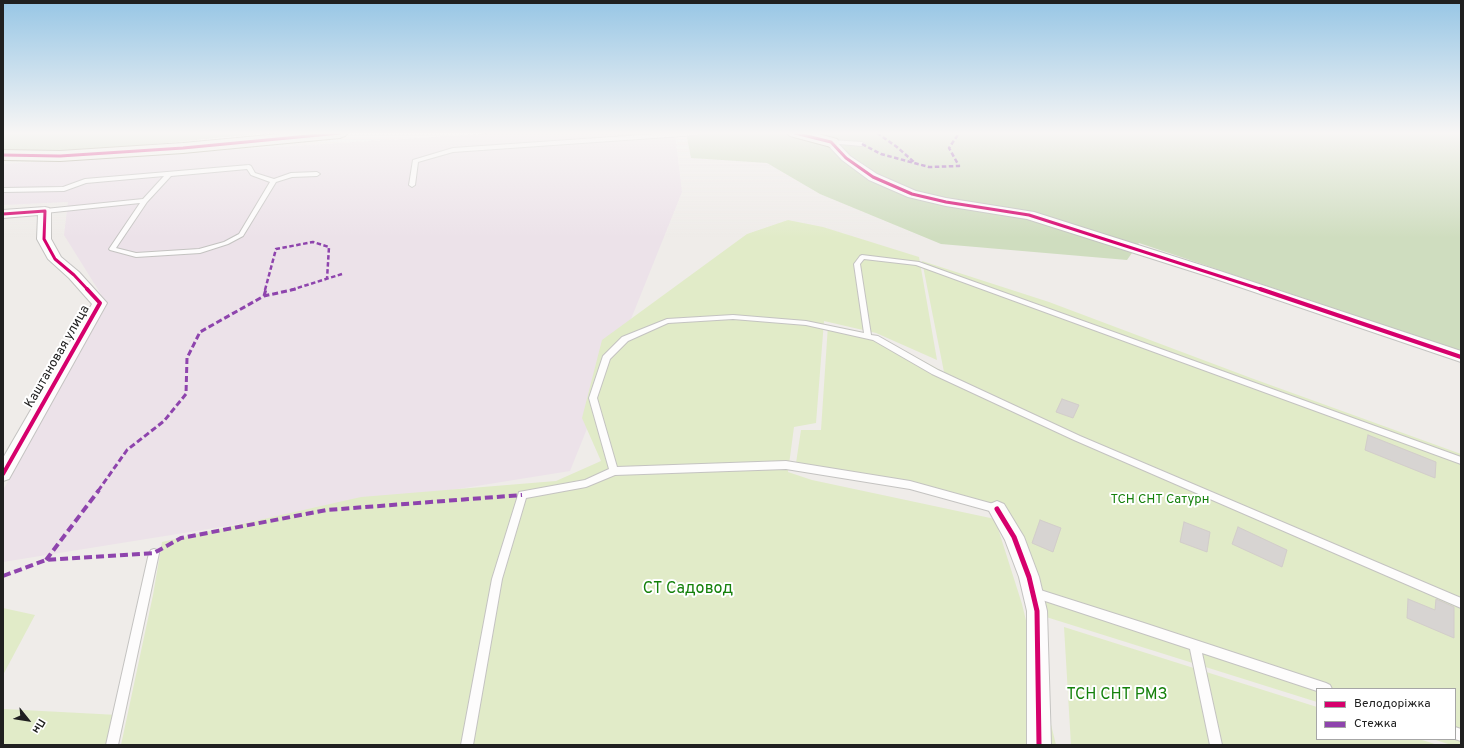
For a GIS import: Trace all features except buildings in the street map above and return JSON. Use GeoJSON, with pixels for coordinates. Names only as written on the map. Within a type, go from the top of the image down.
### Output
{"type":"FeatureCollection","features":[{"type":"Feature","properties":{"kind":"street"},"geometry":{"type":"LineString","coordinates":[[859,168],[873,178],[912,194],[946,202],[1029,215],[1215,274],[1461,357]]}},
{"type":"Feature","properties":{"kind":"street"},"geometry":{"type":"LineString","coordinates":[[3,214],[45,212]]}},
{"type":"Feature","properties":{"kind":"street","name":"Каштановая улица"},"geometry":{"type":"LineString","coordinates":[[3,474],[100,303],[74,275],[55,259],[44,239],[45,212]]}},
{"type":"Feature","properties":{"kind":"street"},"geometry":{"type":"LineString","coordinates":[[997,509],[1014,537],[1029,577],[1037,612],[1040,745]]}},
{"type":"Feature","properties":{"kind":"lane"},"geometry":{"type":"LineString","coordinates":[[3,190],[64,190],[85,182],[239,168]]}},
{"type":"Feature","properties":{"kind":"lane"},"geometry":{"type":"LineString","coordinates":[[250,168],[253,174],[274,181],[291,175],[317,174]]}},
{"type":"Feature","properties":{"kind":"lane"},"geometry":{"type":"LineString","coordinates":[[412,185],[414,168]]}},
{"type":"Feature","properties":{"kind":"lane"},"geometry":{"type":"LineString","coordinates":[[169,174],[145,201],[112,249],[136,255],[200,251],[226,243],[241,235],[274,181]]}},
{"type":"Feature","properties":{"kind":"lane"},"geometry":{"type":"LineString","coordinates":[[45,212],[145,201]]}},
{"type":"Feature","properties":{"kind":"lane"},"geometry":{"type":"LineString","coordinates":[[868,337],[857,264],[862,257],[917,263],[1461,461]]}},
{"type":"Feature","properties":{"kind":"lane"},"geometry":{"type":"LineString","coordinates":[[614,471],[593,398],[606,358],[625,339],[667,321],[733,318],[806,323],[875,338],[935,372],[1077,438],[1461,603]]}},
{"type":"Feature","properties":{"kind":"lane"},"geometry":{"type":"LineString","coordinates":[[468,745],[497,579],[522,495],[586,483],[614,471],[786,465],[910,485],[997,509]]}},
{"type":"Feature","properties":{"kind":"lane"},"geometry":{"type":"LineString","coordinates":[[112,745],[154,553]]}},
{"type":"Feature","properties":{"kind":"lane"},"geometry":{"type":"LineString","coordinates":[[1033,593],[1195,644],[1323,688]]}},
{"type":"Feature","properties":{"kind":"lane"},"geometry":{"type":"LineString","coordinates":[[1195,644],[1216,745]]}},
{"type":"Feature","properties":{"kind":"shaded area"},"geometry":{"type":"Polygon","coordinates":[[[3,168],[679,168],[682,192],[570,471],[3,562],[3,490],[107,304],[64,235],[68,202],[3,205],[3,168]]]}},
{"type":"Feature","properties":{"kind":"green space"},"geometry":{"type":"Polygon","coordinates":[[[775,168],[1461,168],[1461,351],[1139,243],[1127,260],[941,244],[820,194],[775,168]]]}},
{"type":"Feature","properties":{"kind":"green space","name":"СТ Садовод"},"geometry":{"type":"Polygon","coordinates":[[[788,220],[823,227],[919,257],[937,360],[876,333],[824,321],[816,423],[794,427],[788,472],[812,480],[995,519],[1022,604],[1056,745],[121,745],[153,595],[162,542],[361,497],[556,481],[601,461],[582,418],[602,340],[747,234],[788,220]]]}},
{"type":"Feature","properties":{"kind":"green space","name":"ТСН СНТ Сатурн"},"geometry":{"type":"Polygon","coordinates":[[[922,261],[1049,302],[1251,378],[1461,454],[1461,745],[1451,745],[1436,740],[1456,740],[1456,688],[1316,688],[1316,702],[1043,616],[999,508],[796,463],[801,430],[821,430],[828,325],[881,338],[944,372],[922,261]]]}},
{"type":"Feature","properties":{"kind":"green space"},"geometry":{"type":"Polygon","coordinates":[[[3,608],[35,615],[3,675],[3,608]]]}},
{"type":"Feature","properties":{"kind":"green space","name":"ТСН СНТ РМЗ"},"geometry":{"type":"Polygon","coordinates":[[[1064,627],[1316,707],[1316,740],[1422,740],[1438,745],[1071,745],[1064,627]]]}},
{"type":"Feature","properties":{"kind":"green space"},"geometry":{"type":"Polygon","coordinates":[[[4,709],[118,715],[112,745],[3,745],[4,709]]]}},
{"type":"Feature","properties":{"kind":"marked path"},"geometry":{"type":"LineString","coordinates":[[264,296],[276,249],[313,242],[329,247],[327,279]]}},
{"type":"Feature","properties":{"kind":"marked path"},"geometry":{"type":"LineString","coordinates":[[46,560],[83,512],[127,450],[164,421],[186,394],[187,358],[200,332],[264,296],[297,289],[342,274]]}},
{"type":"Feature","properties":{"kind":"marked path"},"geometry":{"type":"LineString","coordinates":[[3,576],[46,560],[154,553],[181,538],[327,510],[522,495]]}},
{"type":"Feature","properties":{"kind":"cycle path"},"geometry":{"type":"LineString","coordinates":[[860,168],[873,177],[912,194],[946,202],[1029,215],[1215,274],[1461,357]]}},
{"type":"Feature","properties":{"kind":"cycle path"},"geometry":{"type":"LineString","coordinates":[[3,214],[45,211],[44,239],[55,259],[74,275],[100,303],[3,474]]}},
{"type":"Feature","properties":{"kind":"cycle path"},"geometry":{"type":"LineString","coordinates":[[997,509],[1014,537],[1029,577],[1037,611],[1039,745]]}}]}
